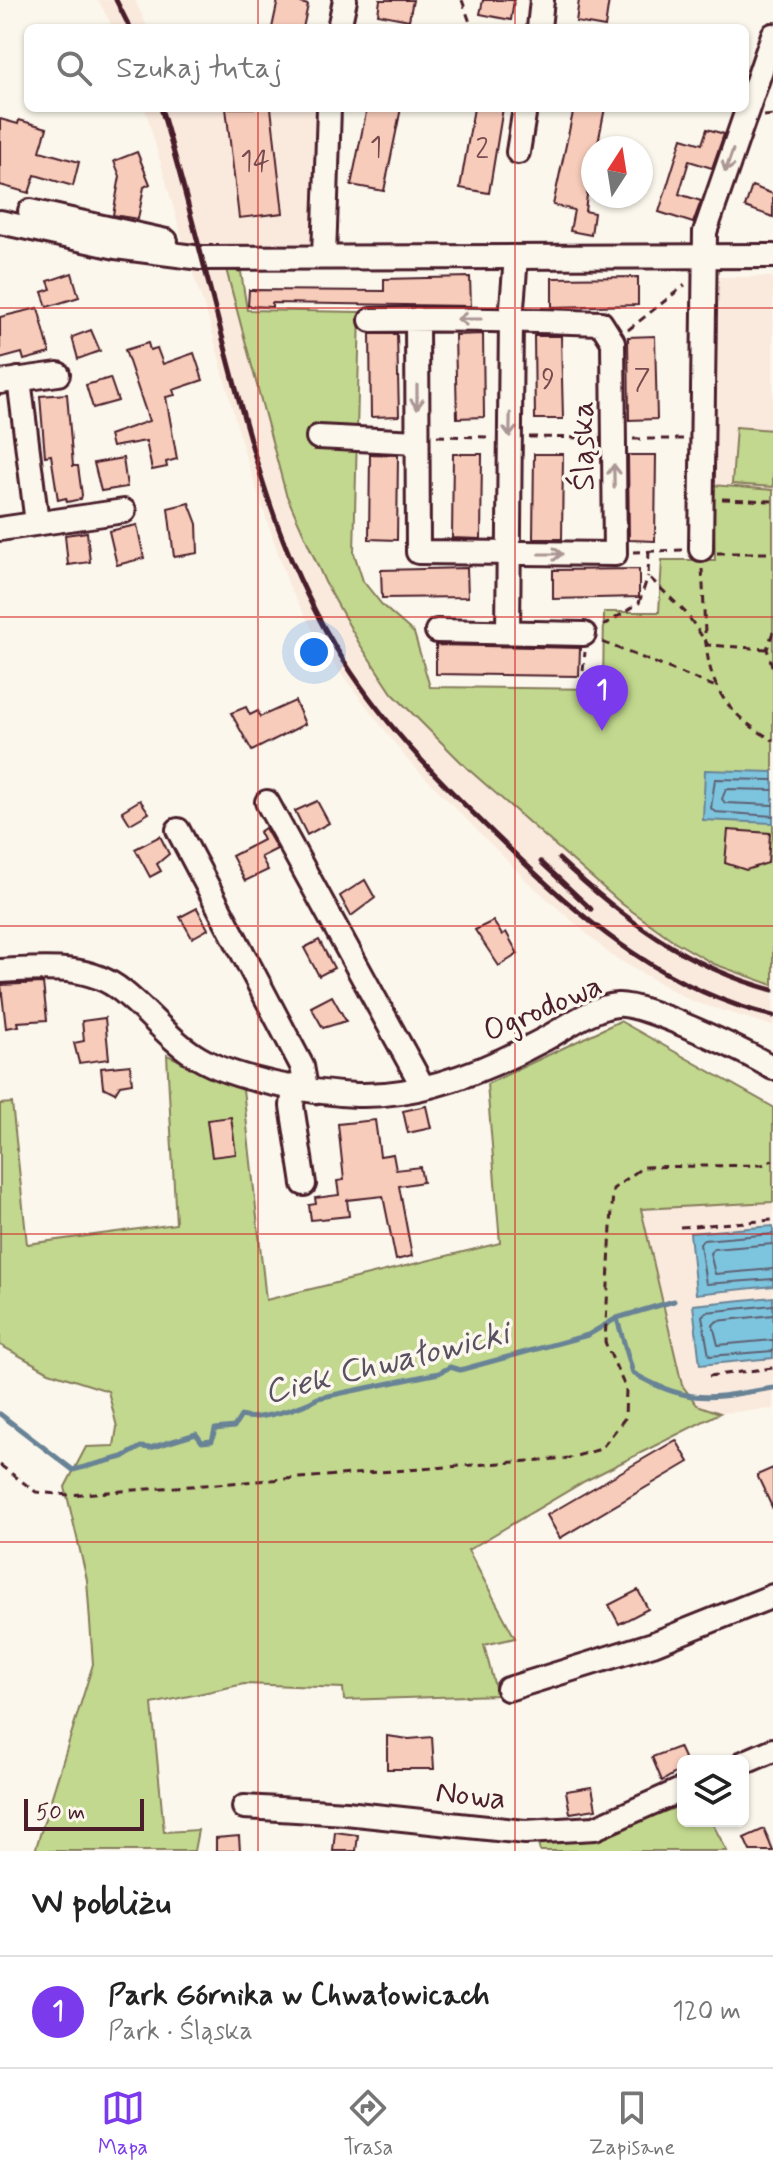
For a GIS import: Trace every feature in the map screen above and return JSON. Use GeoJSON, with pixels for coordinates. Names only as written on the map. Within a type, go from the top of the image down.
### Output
{"type":"FeatureCollection","features":[{"type":"Feature","properties":{"kind":"street"},"geometry":{"type":"LineString","coordinates":[[340,24],[345,0]]}},
{"type":"Feature","properties":{"kind":"street"},"geometry":{"type":"LineString","coordinates":[[539,24],[542,0]]}},
{"type":"Feature","properties":{"kind":"street"},"geometry":{"type":"LineString","coordinates":[[749,105],[773,35]]}},
{"type":"Feature","properties":{"kind":"street"},"geometry":{"type":"LineString","coordinates":[[324,257],[329,112]]}},
{"type":"Feature","properties":{"kind":"street"},"geometry":{"type":"LineString","coordinates":[[518,152],[524,112]]}},
{"type":"Feature","properties":{"kind":"street"},"geometry":{"type":"LineString","coordinates":[[701,549],[705,232],[746,112]]}},
{"type":"Feature","properties":{"kind":"street"},"geometry":{"type":"LineString","coordinates":[[30,211],[174,243],[172,256]]}},
{"type":"Feature","properties":{"kind":"street"},"geometry":{"type":"LineString","coordinates":[[0,222],[172,256],[773,256]]}},
{"type":"Feature","properties":{"kind":"street"},"geometry":{"type":"LineString","coordinates":[[508,632],[511,319],[516,257]]}},
{"type":"Feature","properties":{"kind":"street"},"geometry":{"type":"LineString","coordinates":[[417,319],[418,552],[615,554]]}},
{"type":"Feature","properties":{"kind":"street"},"geometry":{"type":"LineString","coordinates":[[371,320],[511,319],[601,323],[613,342]]}},
{"type":"Feature","properties":{"kind":"street","name":"Śląska"},"geometry":{"type":"LineString","coordinates":[[613,342],[615,554]]}},
{"type":"Feature","properties":{"kind":"street"},"geometry":{"type":"LineString","coordinates":[[37,523],[9,380],[58,374]]}},
{"type":"Feature","properties":{"kind":"street"},"geometry":{"type":"LineString","coordinates":[[318,437],[417,439]]}},
{"type":"Feature","properties":{"kind":"street"},"geometry":{"type":"LineString","coordinates":[[0,529],[124,511]]}},
{"type":"Feature","properties":{"kind":"street"},"geometry":{"type":"LineString","coordinates":[[437,631],[593,636]]}},
{"type":"Feature","properties":{"kind":"street"},"geometry":{"type":"LineString","coordinates":[[267,802],[423,1087]]}},
{"type":"Feature","properties":{"kind":"street"},"geometry":{"type":"LineString","coordinates":[[178,830],[302,1066],[300,1087],[292,1106],[304,1184]]}},
{"type":"Feature","properties":{"kind":"street","name":"Ogrodowa"},"geometry":{"type":"LineString","coordinates":[[0,971],[66,970],[102,979],[121,990],[182,1047],[201,1059],[231,1072],[300,1087],[373,1095],[423,1087],[512,1056],[616,1005],[648,1012],[773,1068]]}},
{"type":"Feature","properties":{"kind":"street"},"geometry":{"type":"LineString","coordinates":[[508,1689],[653,1644],[773,1596]]}},
{"type":"Feature","properties":{"kind":"street"},"geometry":{"type":"LineString","coordinates":[[749,1760],[773,1750]]}},
{"type":"Feature","properties":{"kind":"street","name":"Nowa"},"geometry":{"type":"LineString","coordinates":[[244,1807],[346,1813],[525,1832],[595,1828],[677,1792]]}},
{"type":"Feature","properties":{"kind":"path"},"geometry":{"type":"LineString","coordinates":[[462,0],[471,24]]}},
{"type":"Feature","properties":{"kind":"path"},"geometry":{"type":"LineString","coordinates":[[613,342],[690,281],[702,280]]}},
{"type":"Feature","properties":{"kind":"path"},"geometry":{"type":"LineString","coordinates":[[417,439],[701,439]]}},
{"type":"Feature","properties":{"kind":"path"},"geometry":{"type":"LineString","coordinates":[[702,499],[773,501]]}},
{"type":"Feature","properties":{"kind":"path"},"geometry":{"type":"LineString","coordinates":[[615,554],[701,549],[714,553],[773,553]]}},
{"type":"Feature","properties":{"kind":"path"},"geometry":{"type":"LineString","coordinates":[[701,549],[708,645],[716,687],[736,718],[773,740]]}},
{"type":"Feature","properties":{"kind":"path"},"geometry":{"type":"LineString","coordinates":[[593,636],[639,603],[648,576],[649,551]]}},
{"type":"Feature","properties":{"kind":"path"},"geometry":{"type":"LineString","coordinates":[[648,576],[686,613],[708,645]]}},
{"type":"Feature","properties":{"kind":"path"},"geometry":{"type":"LineString","coordinates":[[773,632],[767,649],[768,661],[773,669]]}},
{"type":"Feature","properties":{"kind":"path"},"geometry":{"type":"LineString","coordinates":[[593,636],[716,687]]}},
{"type":"Feature","properties":{"kind":"path"},"geometry":{"type":"LineString","coordinates":[[708,645],[767,649]]}},
{"type":"Feature","properties":{"kind":"path"},"geometry":{"type":"LineString","coordinates":[[0,1465],[36,1492],[68,1495],[569,1458],[601,1449],[625,1418],[626,1389],[605,1335],[613,1189],[643,1167],[762,1165],[773,1160]]}},
{"type":"Feature","properties":{"kind":"path"},"geometry":{"type":"LineString","coordinates":[[680,1227],[773,1220]]}},
{"type":"Feature","properties":{"kind":"path"},"geometry":{"type":"LineString","coordinates":[[709,1376],[773,1368]]}},
{"type":"Feature","properties":{"kind":"shaded area"},"geometry":{"type":"Polygon","coordinates":[[[98,0],[135,0],[146,24],[111,24],[98,0]]]}},
{"type":"Feature","properties":{"kind":"shaded area"},"geometry":{"type":"Polygon","coordinates":[[[146,112],[321,112],[316,143],[317,251],[221,255],[218,246],[184,245],[146,112]]]}},
{"type":"Feature","properties":{"kind":"shaded area"},"geometry":{"type":"Polygon","coordinates":[[[191,268],[226,269],[286,494],[325,582],[468,769],[622,904],[714,964],[773,985],[773,1026],[691,1001],[612,956],[527,881],[406,758],[324,651],[289,586],[244,452],[210,324],[191,268]]]}},
{"type":"Feature","properties":{"kind":"shaded area"},"geometry":{"type":"Polygon","coordinates":[[[714,277],[773,277],[773,490],[713,485],[714,277]]]}},
{"type":"Feature","properties":{"kind":"shaded area"},"geometry":{"type":"Polygon","coordinates":[[[773,1202],[773,1409],[720,1413],[697,1405],[682,1385],[640,1209],[773,1202]]]}},
{"type":"Feature","properties":{"kind":"green space"},"geometry":{"type":"Polygon","coordinates":[[[226,269],[241,272],[247,310],[360,312],[354,553],[363,581],[383,606],[414,633],[430,687],[603,689],[604,612],[659,612],[662,560],[715,560],[713,485],[773,490],[773,985],[714,964],[674,941],[622,904],[468,769],[392,693],[359,643],[325,582],[286,494],[226,269]]]}},
{"type":"Feature","properties":{"kind":"green space"},"geometry":{"type":"Polygon","coordinates":[[[736,427],[773,430],[773,487],[732,484],[736,427]]]}},
{"type":"Feature","properties":{"kind":"green space"},"geometry":{"type":"Polygon","coordinates":[[[620,1021],[773,1107],[773,1202],[641,1209],[682,1385],[697,1405],[720,1413],[585,1481],[468,1550],[515,1638],[484,1645],[497,1695],[344,1700],[343,1688],[244,1684],[152,1704],[164,1832],[198,1830],[194,1851],[35,1851],[93,1664],[87,1580],[65,1487],[86,1447],[114,1446],[117,1427],[108,1391],[49,1372],[0,1345],[0,1104],[12,1103],[27,1244],[176,1224],[167,1055],[243,1089],[266,1300],[500,1243],[487,1084],[620,1021]]]}},
{"type":"Feature","properties":{"kind":"green space"},"geometry":{"type":"Polygon","coordinates":[[[677,1807],[677,1827],[714,1827],[727,1851],[540,1851],[537,1841],[595,1837],[677,1807]]]}},
{"type":"Feature","properties":{"kind":"water"},"geometry":{"type":"Polygon","coordinates":[[[705,770],[773,772],[773,823],[703,820],[705,770]]]}},
{"type":"Feature","properties":{"kind":"water"},"geometry":{"type":"Polygon","coordinates":[[[773,1226],[773,1286],[696,1294],[690,1233],[773,1226]]]}},
{"type":"Feature","properties":{"kind":"water"},"geometry":{"type":"Polygon","coordinates":[[[773,1297],[773,1358],[700,1365],[693,1305],[773,1297]]]}},
{"type":"Feature","properties":{"kind":"building"},"geometry":{"type":"Polygon","coordinates":[[[278,0],[302,0],[301,3],[308,5],[304,24],[273,24],[278,0]]]}},
{"type":"Feature","properties":{"kind":"building"},"geometry":{"type":"Polygon","coordinates":[[[380,0],[413,0],[409,20],[378,14],[380,0]]]}},
{"type":"Feature","properties":{"kind":"building"},"geometry":{"type":"Polygon","coordinates":[[[483,0],[514,0],[511,20],[480,14],[483,0]]]}},
{"type":"Feature","properties":{"kind":"building"},"geometry":{"type":"Polygon","coordinates":[[[579,0],[609,0],[605,24],[576,22],[579,0]]]}},
{"type":"Feature","properties":{"kind":"building"},"geometry":{"type":"Polygon","coordinates":[[[226,112],[271,112],[283,213],[239,218],[226,112]]]}},
{"type":"Feature","properties":{"kind":"building"},"geometry":{"type":"Polygon","coordinates":[[[366,112],[400,112],[384,191],[351,185],[366,112]]]}},
{"type":"Feature","properties":{"kind":"building"},"geometry":{"type":"Polygon","coordinates":[[[473,112],[502,112],[489,193],[460,188],[473,112]]]}},
{"type":"Feature","properties":{"kind":"building"},"geometry":{"type":"Polygon","coordinates":[[[573,112],[604,112],[599,136],[581,136],[581,208],[594,213],[591,235],[570,231],[574,210],[553,205],[573,112]]]}},
{"type":"Feature","properties":{"kind":"building"},"geometry":{"type":"Polygon","coordinates":[[[0,119],[18,124],[19,120],[47,128],[40,151],[79,162],[73,186],[35,175],[29,193],[0,185],[0,119]]]}},
{"type":"Feature","properties":{"kind":"building"},"geometry":{"type":"Polygon","coordinates":[[[707,129],[724,134],[712,168],[689,161],[679,194],[701,201],[693,223],[659,212],[682,138],[702,144],[707,129]]]}},
{"type":"Feature","properties":{"kind":"building"},"geometry":{"type":"Polygon","coordinates":[[[137,152],[150,184],[144,187],[138,219],[113,215],[120,176],[114,161],[137,152]]]}},
{"type":"Feature","properties":{"kind":"building"},"geometry":{"type":"Polygon","coordinates":[[[752,186],[773,194],[773,217],[745,207],[752,186]]]}},
{"type":"Feature","properties":{"kind":"building"},"geometry":{"type":"Polygon","coordinates":[[[72,273],[79,297],[47,307],[42,292],[51,289],[48,281],[72,273]]]}},
{"type":"Feature","properties":{"kind":"building"},"geometry":{"type":"Polygon","coordinates":[[[470,277],[471,306],[272,303],[272,307],[248,306],[249,290],[384,291],[384,279],[470,277]]]}},
{"type":"Feature","properties":{"kind":"building"},"geometry":{"type":"Polygon","coordinates":[[[638,277],[638,305],[552,307],[552,278],[638,277]]]}},
{"type":"Feature","properties":{"kind":"building"},"geometry":{"type":"Polygon","coordinates":[[[38,308],[50,353],[24,360],[22,353],[0,359],[0,317],[38,308]]]}},
{"type":"Feature","properties":{"kind":"building"},"geometry":{"type":"Polygon","coordinates":[[[91,330],[100,351],[78,359],[72,337],[91,330]]]}},
{"type":"Feature","properties":{"kind":"building"},"geometry":{"type":"Polygon","coordinates":[[[370,334],[397,334],[399,416],[371,417],[370,334]]]}},
{"type":"Feature","properties":{"kind":"building"},"geometry":{"type":"Polygon","coordinates":[[[483,334],[484,417],[457,418],[455,335],[483,334]]]}},
{"type":"Feature","properties":{"kind":"building"},"geometry":{"type":"Polygon","coordinates":[[[534,336],[561,336],[563,419],[535,419],[534,336]]]}},
{"type":"Feature","properties":{"kind":"building"},"geometry":{"type":"Polygon","coordinates":[[[655,336],[657,419],[629,420],[628,337],[655,336]]]}},
{"type":"Feature","properties":{"kind":"building"},"geometry":{"type":"Polygon","coordinates":[[[148,343],[150,350],[157,348],[163,364],[194,353],[203,380],[173,390],[175,395],[166,397],[177,459],[166,462],[167,467],[152,470],[146,441],[112,447],[109,435],[149,421],[125,350],[148,343]]]}},
{"type":"Feature","properties":{"kind":"building"},"geometry":{"type":"Polygon","coordinates":[[[110,378],[118,401],[93,408],[86,385],[110,378]]]}},
{"type":"Feature","properties":{"kind":"building"},"geometry":{"type":"Polygon","coordinates":[[[67,394],[73,466],[78,466],[82,495],[81,499],[67,502],[66,498],[58,500],[51,455],[45,456],[40,396],[67,394]]]}},
{"type":"Feature","properties":{"kind":"building"},"geometry":{"type":"Polygon","coordinates":[[[370,454],[398,455],[397,540],[369,539],[370,454]]]}},
{"type":"Feature","properties":{"kind":"building"},"geometry":{"type":"Polygon","coordinates":[[[453,454],[482,454],[481,539],[452,538],[453,454]]]}},
{"type":"Feature","properties":{"kind":"building"},"geometry":{"type":"Polygon","coordinates":[[[534,454],[563,454],[562,539],[533,539],[534,454]]]}},
{"type":"Feature","properties":{"kind":"building"},"geometry":{"type":"Polygon","coordinates":[[[628,455],[656,455],[655,541],[629,540],[628,455]]]}},
{"type":"Feature","properties":{"kind":"building"},"geometry":{"type":"Polygon","coordinates":[[[123,458],[127,487],[101,491],[94,463],[123,458]]]}},
{"type":"Feature","properties":{"kind":"building"},"geometry":{"type":"Polygon","coordinates":[[[189,503],[197,524],[198,553],[174,557],[168,508],[189,503]]]}},
{"type":"Feature","properties":{"kind":"building"},"geometry":{"type":"Polygon","coordinates":[[[137,525],[144,558],[117,565],[109,531],[137,525]]]}},
{"type":"Feature","properties":{"kind":"building"},"geometry":{"type":"Polygon","coordinates":[[[87,532],[90,562],[68,565],[65,535],[87,532]]]}},
{"type":"Feature","properties":{"kind":"building"},"geometry":{"type":"Polygon","coordinates":[[[467,568],[468,597],[382,598],[381,570],[467,568]]]}},
{"type":"Feature","properties":{"kind":"building"},"geometry":{"type":"Polygon","coordinates":[[[639,569],[639,597],[553,599],[553,570],[639,569]]]}},
{"type":"Feature","properties":{"kind":"building"},"geometry":{"type":"Polygon","coordinates":[[[436,645],[580,648],[579,676],[436,674],[436,645]]]}},
{"type":"Feature","properties":{"kind":"building"},"geometry":{"type":"Polygon","coordinates":[[[295,701],[305,724],[252,751],[231,713],[246,707],[250,715],[258,711],[260,717],[295,701]]]}},
{"type":"Feature","properties":{"kind":"building"},"geometry":{"type":"Polygon","coordinates":[[[140,800],[149,813],[130,824],[122,811],[140,800]]]}},
{"type":"Feature","properties":{"kind":"building"},"geometry":{"type":"Polygon","coordinates":[[[317,801],[329,823],[307,835],[295,811],[317,801]]]}},
{"type":"Feature","properties":{"kind":"building"},"geometry":{"type":"Polygon","coordinates":[[[265,828],[277,849],[261,857],[268,870],[245,881],[232,856],[263,840],[259,832],[265,828]]]}},
{"type":"Feature","properties":{"kind":"building"},"geometry":{"type":"Polygon","coordinates":[[[728,830],[770,833],[768,863],[746,870],[725,863],[728,830]]]}},
{"type":"Feature","properties":{"kind":"building"},"geometry":{"type":"Polygon","coordinates":[[[160,836],[169,854],[157,864],[161,871],[150,877],[135,849],[160,836]]]}},
{"type":"Feature","properties":{"kind":"building"},"geometry":{"type":"Polygon","coordinates":[[[365,880],[375,898],[351,916],[340,896],[365,880]]]}},
{"type":"Feature","properties":{"kind":"building"},"geometry":{"type":"Polygon","coordinates":[[[197,908],[208,929],[192,938],[180,917],[197,908]]]}},
{"type":"Feature","properties":{"kind":"building"},"geometry":{"type":"Polygon","coordinates":[[[493,921],[502,935],[506,932],[518,954],[499,966],[475,930],[493,921]]]}},
{"type":"Feature","properties":{"kind":"building"},"geometry":{"type":"Polygon","coordinates":[[[319,940],[334,968],[319,976],[304,948],[319,940]]]}},
{"type":"Feature","properties":{"kind":"building"},"geometry":{"type":"Polygon","coordinates":[[[43,983],[47,1020],[18,1022],[19,1026],[6,1028],[1,985],[43,983]]]}},
{"type":"Feature","properties":{"kind":"building"},"geometry":{"type":"Polygon","coordinates":[[[332,996],[346,1021],[323,1028],[311,1007],[332,996]]]}},
{"type":"Feature","properties":{"kind":"building"},"geometry":{"type":"Polygon","coordinates":[[[105,1018],[109,1059],[79,1063],[74,1043],[84,1041],[82,1021],[105,1018]]]}},
{"type":"Feature","properties":{"kind":"building"},"geometry":{"type":"Polygon","coordinates":[[[130,1065],[132,1083],[120,1085],[115,1093],[103,1087],[101,1068],[130,1065]]]}},
{"type":"Feature","properties":{"kind":"building"},"geometry":{"type":"Polygon","coordinates":[[[426,1106],[431,1128],[408,1133],[403,1111],[426,1106]]]}},
{"type":"Feature","properties":{"kind":"building"},"geometry":{"type":"Polygon","coordinates":[[[231,1117],[236,1154],[212,1157],[207,1120],[231,1117]]]}},
{"type":"Feature","properties":{"kind":"building"},"geometry":{"type":"Polygon","coordinates":[[[375,1120],[380,1156],[393,1154],[396,1170],[420,1167],[423,1182],[399,1186],[412,1256],[396,1260],[383,1196],[347,1200],[349,1216],[311,1220],[309,1205],[316,1204],[315,1198],[339,1195],[337,1181],[344,1180],[338,1124],[375,1120]]]}},
{"type":"Feature","properties":{"kind":"building"},"geometry":{"type":"Polygon","coordinates":[[[676,1440],[689,1462],[560,1538],[547,1515],[676,1440]]]}},
{"type":"Feature","properties":{"kind":"building"},"geometry":{"type":"Polygon","coordinates":[[[773,1468],[773,1509],[757,1475],[773,1468]]]}},
{"type":"Feature","properties":{"kind":"building"},"geometry":{"type":"Polygon","coordinates":[[[638,1590],[648,1609],[619,1624],[609,1605],[638,1590]]]}},
{"type":"Feature","properties":{"kind":"building"},"geometry":{"type":"Polygon","coordinates":[[[387,1736],[409,1739],[432,1737],[434,1769],[387,1769],[387,1736]]]}},
{"type":"Feature","properties":{"kind":"building"},"geometry":{"type":"Polygon","coordinates":[[[679,1747],[683,1755],[677,1755],[677,1772],[662,1781],[652,1757],[679,1747]]]}},
{"type":"Feature","properties":{"kind":"building"},"geometry":{"type":"Polygon","coordinates":[[[592,1787],[596,1809],[570,1813],[566,1791],[592,1787]]]}},
{"type":"Feature","properties":{"kind":"building"},"geometry":{"type":"Polygon","coordinates":[[[764,1829],[773,1851],[750,1851],[744,1838],[764,1829]]]}},
{"type":"Feature","properties":{"kind":"building"},"geometry":{"type":"Polygon","coordinates":[[[335,1832],[358,1835],[356,1851],[333,1851],[335,1832]]]}},
{"type":"Feature","properties":{"kind":"building"},"geometry":{"type":"Polygon","coordinates":[[[239,1836],[240,1851],[216,1851],[216,1838],[239,1836]]]}},
{"type":"Feature","properties":{"kind":"waterway","name":"Ciek Chwałowicki"},"geometry":{"type":"LineString","coordinates":[[0,1414],[73,1470],[123,1457],[141,1447],[150,1448],[196,1434],[202,1442],[212,1441],[215,1429],[234,1427],[241,1416],[268,1415],[318,1398],[439,1373],[450,1367],[460,1370],[588,1335],[617,1318],[674,1301]]}},
{"type":"Feature","properties":{"kind":"waterway"},"geometry":{"type":"LineString","coordinates":[[617,1319],[633,1373],[653,1384],[701,1397],[773,1388]]}},
{"type":"Feature","properties":{"kind":"railway"},"geometry":{"type":"LineString","coordinates":[[116,0],[128,24]]}},
{"type":"Feature","properties":{"kind":"railway"},"geometry":{"type":"LineString","coordinates":[[162,112],[263,484],[306,592],[362,688],[402,739],[446,786],[544,882],[603,931],[665,973],[735,1005],[773,1016]]}},
{"type":"Feature","properties":{"kind":"railway"},"geometry":{"type":"LineString","coordinates":[[559,859],[607,902],[684,954],[712,968],[773,990]]}},
{"type":"Feature","properties":{"kind":"railway"},"geometry":{"type":"LineString","coordinates":[[541,862],[591,909]]}},
{"type":"Feature","properties":{"kind":"place","name":"Park Górnika w Chwałowicach"},"geometry":{"type":"Point","coordinates":[602,731]}}]}
